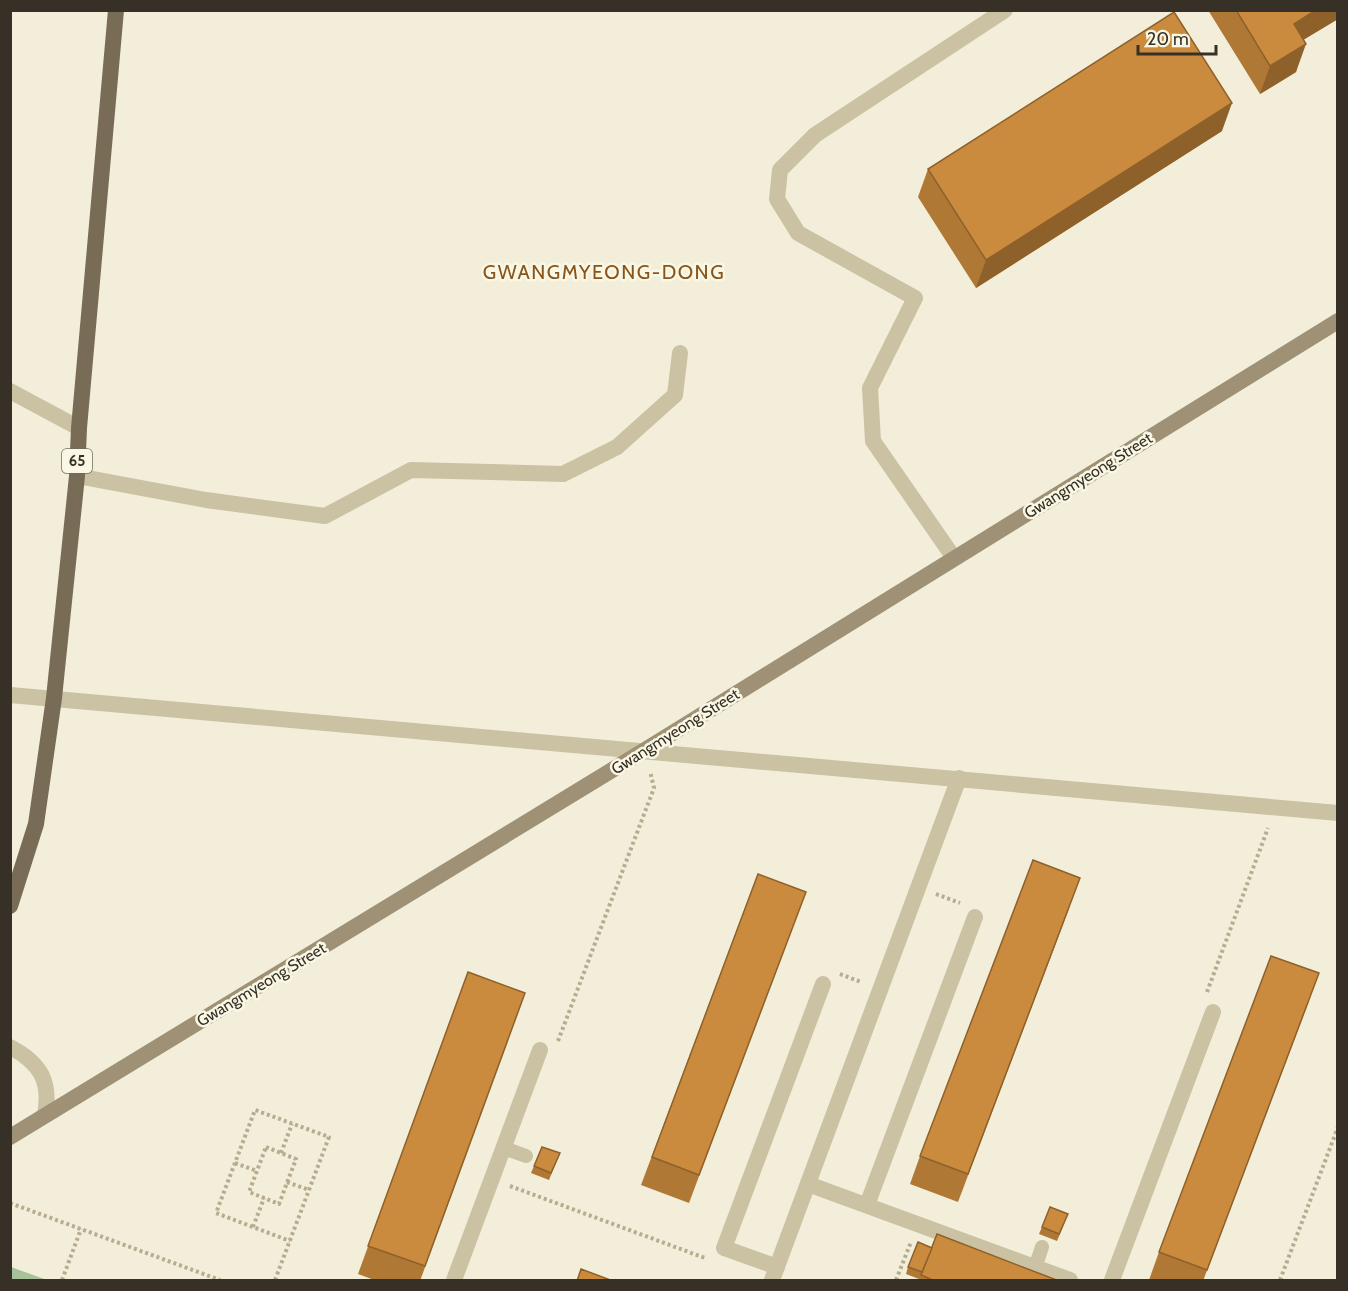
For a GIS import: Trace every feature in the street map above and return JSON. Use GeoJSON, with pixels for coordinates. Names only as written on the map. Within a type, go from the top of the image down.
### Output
{"type":"FeatureCollection","features":[{"type":"Feature","properties":{"kind":"main road","name":"65"},"geometry":{"type":"LineString","coordinates":[[10,906],[36,824],[54,698],[77,476],[79,428],[116,10]]}},
{"type":"Feature","properties":{"kind":"main road","name":"Gwangmyeong Street"},"geometry":{"type":"LineString","coordinates":[[10,1137],[645,750],[1338,321]]}},
{"type":"Feature","properties":{"kind":"street"},"geometry":{"type":"LineString","coordinates":[[954,558],[873,441],[870,388],[915,298],[798,233],[777,199],[780,170],[816,135],[1005,10]]}},
{"type":"Feature","properties":{"kind":"street"},"geometry":{"type":"LineString","coordinates":[[77,476],[206,500],[325,516],[411,470],[563,474],[617,447],[675,395],[680,353]]}},
{"type":"Feature","properties":{"kind":"street"},"geometry":{"type":"LineString","coordinates":[[10,391],[79,428]]}},
{"type":"Feature","properties":{"kind":"street"},"geometry":{"type":"LineString","coordinates":[[10,695],[1338,813]]}},
{"type":"Feature","properties":{"kind":"street"},"geometry":{"type":"LineString","coordinates":[[823,984],[724,1248],[774,1274],[959,778]]}},
{"type":"Feature","properties":{"kind":"street"},"geometry":{"type":"LineString","coordinates":[[867,1205],[975,917]]}},
{"type":"Feature","properties":{"kind":"street"},"geometry":{"type":"LineString","coordinates":[[1112,1281],[1212,1012]]}},
{"type":"Feature","properties":{"kind":"street"},"geometry":{"type":"LineString","coordinates":[[10,1047],[39,1069],[49,1093],[45,1115]]}},
{"type":"Feature","properties":{"kind":"street"},"geometry":{"type":"LineString","coordinates":[[454,1281],[540,1050]]}},
{"type":"Feature","properties":{"kind":"street"},"geometry":{"type":"LineString","coordinates":[[808,1184],[1070,1281]]}},
{"type":"Feature","properties":{"kind":"lane"},"geometry":{"type":"LineString","coordinates":[[504,1148],[526,1156]]}},
{"type":"Feature","properties":{"kind":"lane"},"geometry":{"type":"LineString","coordinates":[[1035,1268],[1042,1247]]}},
{"type":"Feature","properties":{"kind":"path"},"geometry":{"type":"LineString","coordinates":[[540,1050],[546,1036],[560,1041],[654,788],[645,750]]}},
{"type":"Feature","properties":{"kind":"path"},"geometry":{"type":"LineString","coordinates":[[1212,1012],[1216,1001],[1205,997],[1276,807]]}},
{"type":"Feature","properties":{"kind":"path"},"geometry":{"type":"LineString","coordinates":[[918,888],[977,910],[975,917]]}},
{"type":"Feature","properties":{"kind":"path"},"geometry":{"type":"LineString","coordinates":[[823,984],[828,970],[880,989]]}},
{"type":"Feature","properties":{"kind":"path"},"geometry":{"type":"LineString","coordinates":[[275,1281],[290,1241],[309,1190],[329,1137],[255,1110],[216,1213],[290,1241]]}},
{"type":"Feature","properties":{"kind":"path"},"geometry":{"type":"LineString","coordinates":[[281,1153],[292,1124]]}},
{"type":"Feature","properties":{"kind":"path"},"geometry":{"type":"LineString","coordinates":[[1280,1281],[1338,1127]]}},
{"type":"Feature","properties":{"kind":"path"},"geometry":{"type":"LineString","coordinates":[[266,1147],[281,1153],[296,1159],[279,1204],[249,1192],[266,1147]]}},
{"type":"Feature","properties":{"kind":"path"},"geometry":{"type":"LineString","coordinates":[[235,1163],[257,1171]]}},
{"type":"Feature","properties":{"kind":"path"},"geometry":{"type":"LineString","coordinates":[[492,1179],[719,1263],[724,1248]]}},
{"type":"Feature","properties":{"kind":"path"},"geometry":{"type":"LineString","coordinates":[[287,1182],[309,1190]]}},
{"type":"Feature","properties":{"kind":"path"},"geometry":{"type":"LineString","coordinates":[[253,1227],[264,1198]]}},
{"type":"Feature","properties":{"kind":"path"},"geometry":{"type":"LineString","coordinates":[[10,1203],[220,1281]]}},
{"type":"Feature","properties":{"kind":"path"},"geometry":{"type":"LineString","coordinates":[[896,1281],[917,1224]]}},
{"type":"Feature","properties":{"kind":"path"},"geometry":{"type":"LineString","coordinates":[[62,1281],[81,1229]]}},
{"type":"Feature","properties":{"kind":"green space"},"geometry":{"type":"Polygon","coordinates":[[[11,1267],[47,1280],[11,1280],[11,1267]]]}},
{"type":"Feature","properties":{"kind":"building"},"geometry":{"type":"Polygon","coordinates":[[[1236,10],[1316,10],[1294,24],[1306,44],[1270,66],[1236,10]]]}},
{"type":"Feature","properties":{"kind":"building"},"geometry":{"type":"Polygon","coordinates":[[[1174,12],[1232,103],[986,260],[928,169],[1174,12]]]}},
{"type":"Feature","properties":{"kind":"building"},"geometry":{"type":"Polygon","coordinates":[[[1033,860],[1080,878],[968,1174],[920,1156],[1033,860]]]}},
{"type":"Feature","properties":{"kind":"building"},"geometry":{"type":"Polygon","coordinates":[[[758,874],[806,892],[699,1175],[652,1157],[758,874]]]}},
{"type":"Feature","properties":{"kind":"building"},"geometry":{"type":"Polygon","coordinates":[[[1271,956],[1319,973],[1207,1270],[1159,1252],[1271,956]]]}},
{"type":"Feature","properties":{"kind":"building"},"geometry":{"type":"Polygon","coordinates":[[[468,972],[525,993],[425,1266],[368,1246],[468,972]]]}},
{"type":"Feature","properties":{"kind":"building"},"geometry":{"type":"Polygon","coordinates":[[[542,1147],[560,1153],[551,1173],[534,1166],[542,1147]]]}},
{"type":"Feature","properties":{"kind":"building"},"geometry":{"type":"Polygon","coordinates":[[[1050,1207],[1068,1214],[1059,1234],[1042,1227],[1050,1207]]]}},
{"type":"Feature","properties":{"kind":"building"},"geometry":{"type":"Polygon","coordinates":[[[937,1234],[1059,1281],[935,1281],[921,1275],[937,1234]]]}},
{"type":"Feature","properties":{"kind":"building"},"geometry":{"type":"Polygon","coordinates":[[[918,1242],[932,1248],[922,1272],[908,1267],[918,1242]]]}},
{"type":"Feature","properties":{"kind":"building"},"geometry":{"type":"Polygon","coordinates":[[[581,1269],[613,1281],[577,1281],[581,1269]]]}},
{"type":"Feature","properties":{"kind":"district","name":"GWANGMYEONG-DONG"},"geometry":{"type":"Point","coordinates":[604,272]}}]}
